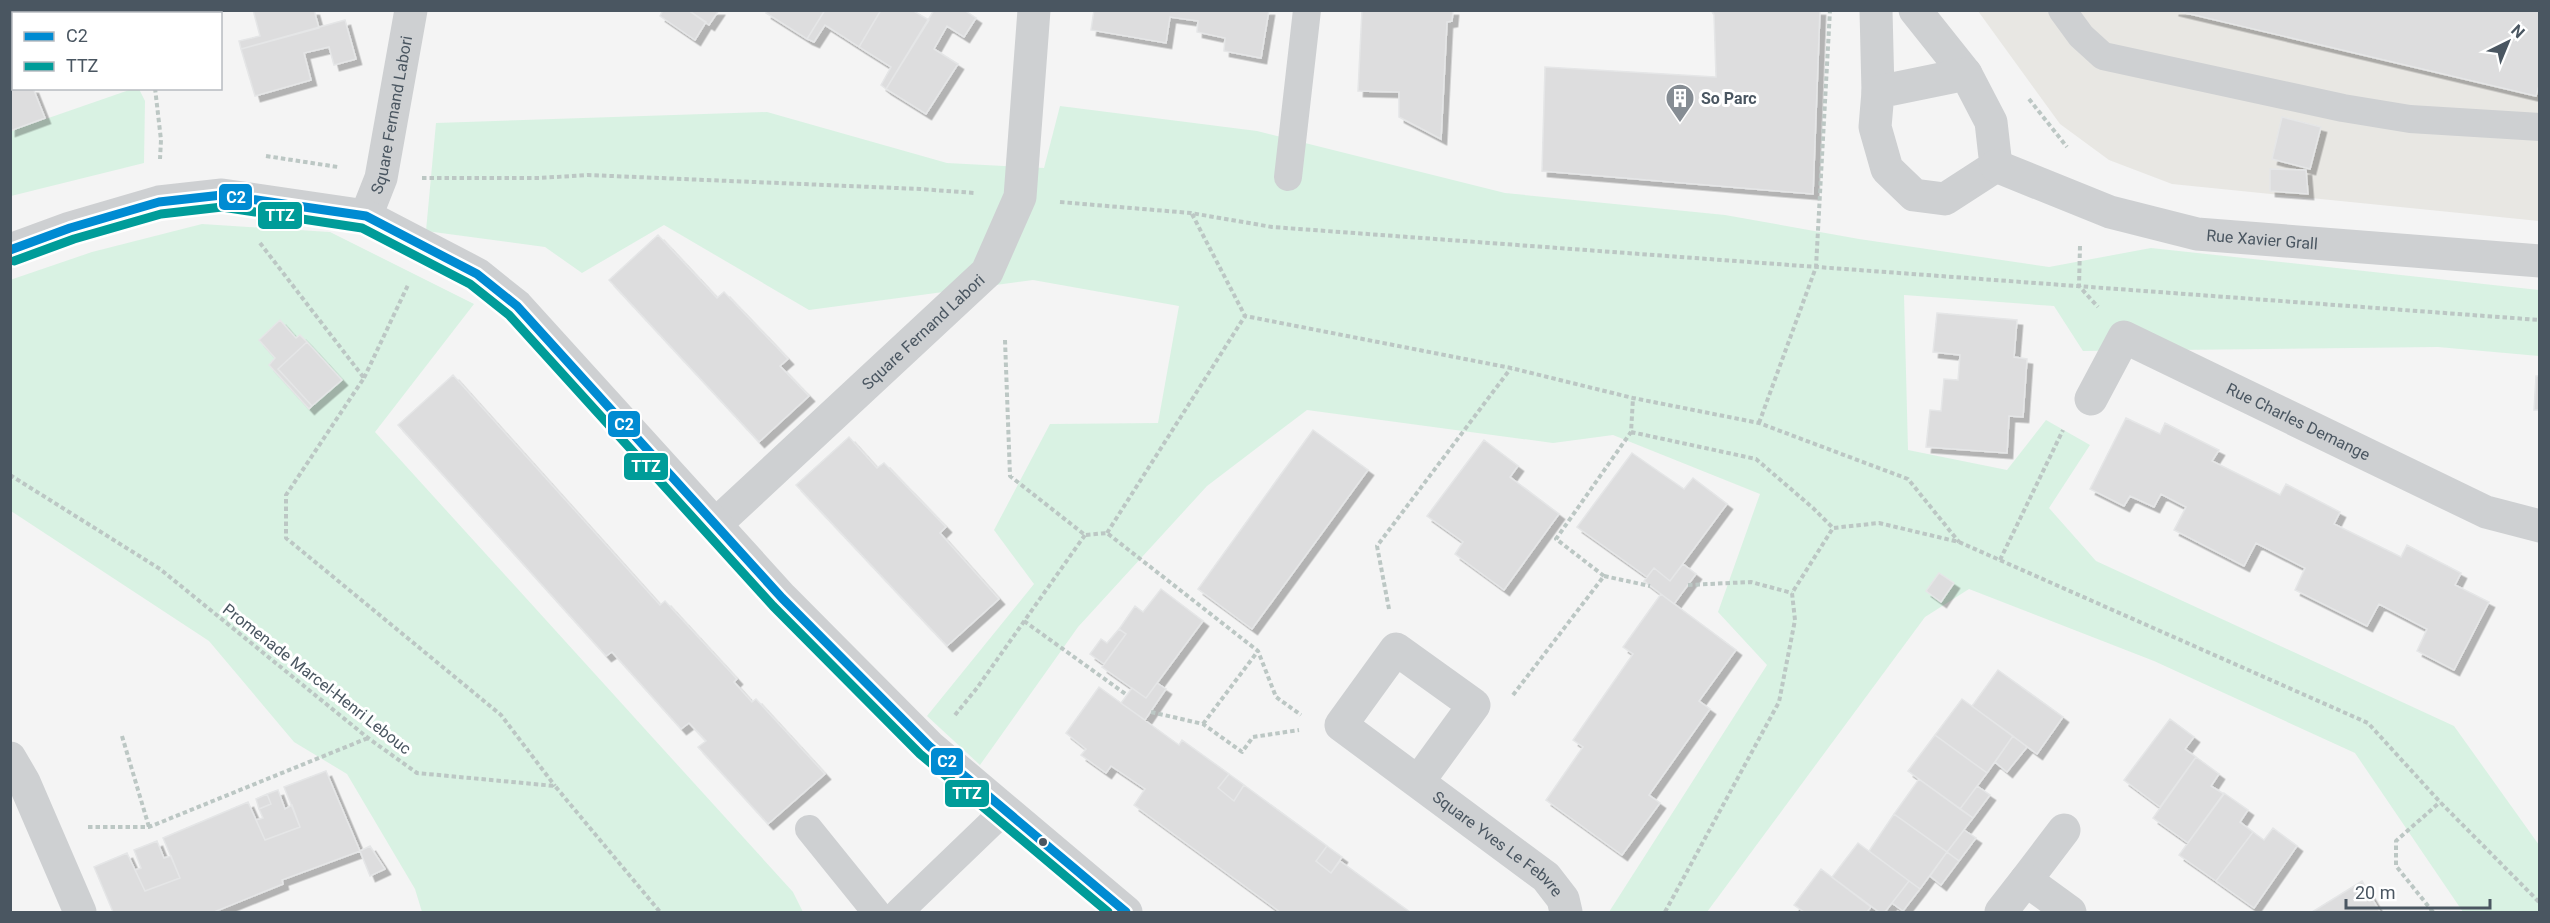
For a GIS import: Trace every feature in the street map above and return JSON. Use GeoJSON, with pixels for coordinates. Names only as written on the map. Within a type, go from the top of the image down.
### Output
{"type":"FeatureCollection","features":[{"type":"Feature","properties":{"kind":"street","name":"Square Fernand Labori"},"geometry":{"type":"LineString","coordinates":[[366,216],[381,178],[411,10]]}},
{"type":"Feature","properties":{"kind":"street","name":"Square Fernand Labori"},"geometry":{"type":"LineString","coordinates":[[715,525],[987,272],[1020,197],[1034,10]]}},
{"type":"Feature","properties":{"kind":"street"},"geometry":{"type":"LineString","coordinates":[[1876,10],[1878,92],[1875,127],[1887,169],[1914,195],[1945,199],[1996,166],[1991,122],[1966,74],[1915,10]]}},
{"type":"Feature","properties":{"kind":"street"},"geometry":{"type":"LineString","coordinates":[[1878,92],[1966,74]]}},
{"type":"Feature","properties":{"kind":"street","name":"Rue Xavier Grall"},"geometry":{"type":"LineString","coordinates":[[1996,166],[2110,212],[2196,234],[2540,261]]}},
{"type":"Feature","properties":{"kind":"street"},"geometry":{"type":"LineString","coordinates":[[10,250],[70,228],[159,202],[222,195],[366,216],[477,274],[517,306],[782,598],[929,746],[1126,912]]}},
{"type":"Feature","properties":{"kind":"street","name":"Rue Charles Demange"},"geometry":{"type":"LineString","coordinates":[[2091,399],[2124,337],[2486,512],[2540,526]]}},
{"type":"Feature","properties":{"kind":"street"},"geometry":{"type":"LineString","coordinates":[[1330,726],[1396,649],[1474,705]]}},
{"type":"Feature","properties":{"kind":"street","name":"Square Yves Le Febvre"},"geometry":{"type":"LineString","coordinates":[[1418,782],[1474,705]]}},
{"type":"Feature","properties":{"kind":"street","name":"Square Yves Le Febvre"},"geometry":{"type":"LineString","coordinates":[[1330,726],[1418,782],[1546,877],[1563,899],[1566,912]]}},
{"type":"Feature","properties":{"kind":"street"},"geometry":{"type":"LineString","coordinates":[[10,758],[80,912]]}},
{"type":"Feature","properties":{"kind":"street"},"geometry":{"type":"LineString","coordinates":[[2001,912],[2064,830]]}},
{"type":"Feature","properties":{"kind":"street"},"geometry":{"type":"LineString","coordinates":[[2026,880],[2070,912]]}},
{"type":"Feature","properties":{"kind":"lane"},"geometry":{"type":"LineString","coordinates":[[1288,177],[1307,10]]}},
{"type":"Feature","properties":{"kind":"lane"},"geometry":{"type":"LineString","coordinates":[[2062,10],[2081,36],[2103,56],[2343,108],[2410,118],[2540,127]]}},
{"type":"Feature","properties":{"kind":"lane"},"geometry":{"type":"LineString","coordinates":[[899,912],[1004,811]]}},
{"type":"Feature","properties":{"kind":"lane"},"geometry":{"type":"LineString","coordinates":[[809,830],[876,912]]}},
{"type":"Feature","properties":{"kind":"path"},"geometry":{"type":"LineString","coordinates":[[1759,423],[1816,267],[1830,10]]}},
{"type":"Feature","properties":{"kind":"path"},"geometry":{"type":"LineString","coordinates":[[155,90],[160,157]]}},
{"type":"Feature","properties":{"kind":"path"},"geometry":{"type":"LineString","coordinates":[[381,178],[539,178],[588,175],[920,189],[1020,197],[1123,209],[1191,213],[1272,227],[2540,320]]}},
{"type":"Feature","properties":{"kind":"path"},"geometry":{"type":"LineString","coordinates":[[222,195],[364,378]]}},
{"type":"Feature","properties":{"kind":"path"},"geometry":{"type":"LineString","coordinates":[[1191,213],[1245,316]]}},
{"type":"Feature","properties":{"kind":"path"},"geometry":{"type":"LineString","coordinates":[[426,246],[364,378],[286,495],[286,538],[501,716],[555,786],[660,912]]}},
{"type":"Feature","properties":{"kind":"path"},"geometry":{"type":"LineString","coordinates":[[1245,316],[1511,368],[1633,398],[1759,423],[1908,478],[1959,542]]}},
{"type":"Feature","properties":{"kind":"path"},"geometry":{"type":"LineString","coordinates":[[1107,533],[1245,316]]}},
{"type":"Feature","properties":{"kind":"path"},"geometry":{"type":"LineString","coordinates":[[1005,340],[1010,476],[1084,535],[1107,533],[1258,651],[1276,697],[1330,726]]}},
{"type":"Feature","properties":{"kind":"path"},"geometry":{"type":"LineString","coordinates":[[1396,649],[1377,546],[1511,368]]}},
{"type":"Feature","properties":{"kind":"path"},"geometry":{"type":"LineString","coordinates":[[1633,398],[1631,432],[1556,539],[1604,576],[1650,586]]}},
{"type":"Feature","properties":{"kind":"path"},"geometry":{"type":"LineString","coordinates":[[2000,560],[2068,418],[2091,399]]}},
{"type":"Feature","properties":{"kind":"path"},"geometry":{"type":"LineString","coordinates":[[1631,432],[1756,459],[1833,528]]}},
{"type":"Feature","properties":{"kind":"path","name":"Promenade Marcel-Henri Lebouc"},"geometry":{"type":"LineString","coordinates":[[10,475],[159,569],[368,738],[417,773],[555,786]]}},
{"type":"Feature","properties":{"kind":"path"},"geometry":{"type":"LineString","coordinates":[[1833,528],[1880,523],[1959,542],[2368,723],[2440,802],[2540,903]]}},
{"type":"Feature","properties":{"kind":"path"},"geometry":{"type":"LineString","coordinates":[[1665,912],[1779,702],[1795,620],[1792,593],[1833,528]]}},
{"type":"Feature","properties":{"kind":"path"},"geometry":{"type":"LineString","coordinates":[[929,746],[977,688],[1084,535]]}},
{"type":"Feature","properties":{"kind":"path"},"geometry":{"type":"LineString","coordinates":[[1474,705],[1516,695],[1604,576]]}},
{"type":"Feature","properties":{"kind":"path"},"geometry":{"type":"LineString","coordinates":[[1688,585],[1751,582],[1792,593]]}},
{"type":"Feature","properties":{"kind":"path"},"geometry":{"type":"LineString","coordinates":[[1024,621],[1126,695]]}},
{"type":"Feature","properties":{"kind":"path"},"geometry":{"type":"LineString","coordinates":[[1203,724],[1258,651]]}},
{"type":"Feature","properties":{"kind":"path"},"geometry":{"type":"LineString","coordinates":[[1150,712],[1203,724],[1242,752],[1253,737],[1330,726]]}},
{"type":"Feature","properties":{"kind":"path"},"geometry":{"type":"LineString","coordinates":[[122,736],[149,827]]}},
{"type":"Feature","properties":{"kind":"path"},"geometry":{"type":"LineString","coordinates":[[42,827],[149,827],[368,738]]}},
{"type":"Feature","properties":{"kind":"path"},"geometry":{"type":"LineString","coordinates":[[2433,912],[2396,866],[2396,841],[2440,802]]}},
{"type":"Feature","properties":{"kind":"shaded area"},"geometry":{"type":"Polygon","coordinates":[[[1978,11],[2539,11],[2539,221],[2172,184],[2109,160],[2060,124],[1978,11]]]}},
{"type":"Feature","properties":{"kind":"green space"},"geometry":{"type":"Polygon","coordinates":[[[129,90],[140,90],[145,101],[144,163],[11,196],[11,131],[129,90]]]}},
{"type":"Feature","properties":{"kind":"green space"},"geometry":{"type":"Polygon","coordinates":[[[1060,106],[1257,131],[1505,193],[1725,215],[1859,239],[2049,267],[2151,248],[2539,290],[2539,356],[2438,347],[2083,351],[2054,306],[1904,295],[1908,450],[2007,470],[2046,420],[2090,445],[2049,508],[2096,561],[2454,726],[2539,845],[2539,912],[2463,912],[2355,753],[2154,661],[1969,589],[1925,617],[1707,912],[1609,912],[1767,665],[1718,612],[1760,494],[1613,435],[1553,443],[1307,410],[1207,486],[1078,627],[980,765],[927,716],[1034,584],[994,530],[1050,424],[1158,423],[1179,306],[1033,280],[809,310],[664,225],[582,273],[545,247],[426,231],[436,123],[767,112],[947,163],[1044,168],[1060,106]]]}},
{"type":"Feature","properties":{"kind":"green space"},"geometry":{"type":"Polygon","coordinates":[[[202,224],[330,232],[474,304],[375,432],[793,892],[803,912],[422,912],[415,889],[347,774],[294,742],[209,641],[11,511],[10,280],[92,252],[202,224]]]}},
{"type":"Feature","properties":{"kind":"building"},"geometry":{"type":"Polygon","coordinates":[[[10,10],[33,10],[34,12],[12,12],[12,90],[34,90],[45,118],[10,131],[10,10]]]}},
{"type":"Feature","properties":{"kind":"building"},"geometry":{"type":"Polygon","coordinates":[[[253,10],[314,10],[319,28],[241,49],[239,41],[260,36],[253,10]]]}},
{"type":"Feature","properties":{"kind":"building"},"geometry":{"type":"Polygon","coordinates":[[[663,10],[688,10],[706,22],[695,40],[660,16],[663,10]]]}},
{"type":"Feature","properties":{"kind":"building"},"geometry":{"type":"Polygon","coordinates":[[[688,10],[719,10],[709,25],[688,10]]]}},
{"type":"Feature","properties":{"kind":"building"},"geometry":{"type":"Polygon","coordinates":[[[768,10],[825,10],[807,39],[766,13],[768,10]]]}},
{"type":"Feature","properties":{"kind":"building"},"geometry":{"type":"Polygon","coordinates":[[[825,10],[881,10],[859,47],[825,25],[814,42],[807,39],[825,10]]]}},
{"type":"Feature","properties":{"kind":"building"},"geometry":{"type":"Polygon","coordinates":[[[881,10],[912,10],[929,20],[886,89],[881,85],[891,67],[859,47],[881,10]]]}},
{"type":"Feature","properties":{"kind":"building"},"geometry":{"type":"Polygon","coordinates":[[[934,10],[964,10],[976,18],[964,37],[947,26],[934,49],[958,64],[926,114],[886,89],[934,10]]]}},
{"type":"Feature","properties":{"kind":"building"},"geometry":{"type":"Polygon","coordinates":[[[1094,10],[1269,10],[1261,58],[1224,51],[1225,38],[1197,32],[1198,21],[1170,17],[1166,43],[1091,30],[1094,10]]]}},
{"type":"Feature","properties":{"kind":"building"},"geometry":{"type":"Polygon","coordinates":[[[1362,10],[1453,10],[1452,21],[1447,22],[1441,139],[1399,117],[1399,92],[1358,91],[1362,10]]]}},
{"type":"Feature","properties":{"kind":"building","name":"So Parc"},"geometry":{"type":"Polygon","coordinates":[[[1711,10],[1820,10],[1813,194],[1542,171],[1545,67],[1716,77],[1714,15],[1711,10]]]}},
{"type":"Feature","properties":{"kind":"building"},"geometry":{"type":"Polygon","coordinates":[[[2173,10],[2540,10],[2540,82],[2536,96],[2173,10]]]}},
{"type":"Feature","properties":{"kind":"building"},"geometry":{"type":"Polygon","coordinates":[[[345,20],[356,59],[334,65],[329,47],[304,53],[311,80],[255,96],[241,49],[345,20]]]}},
{"type":"Feature","properties":{"kind":"building"},"geometry":{"type":"Polygon","coordinates":[[[2282,117],[2321,127],[2310,169],[2272,159],[2282,117]]]}},
{"type":"Feature","properties":{"kind":"building"},"geometry":{"type":"Polygon","coordinates":[[[2270,169],[2306,170],[2308,194],[2270,191],[2270,169]]]}},
{"type":"Feature","properties":{"kind":"building"},"geometry":{"type":"Polygon","coordinates":[[[658,235],[717,298],[724,292],[788,359],[780,366],[809,396],[759,442],[609,280],[658,235]]]}},
{"type":"Feature","properties":{"kind":"building"},"geometry":{"type":"Polygon","coordinates":[[[1937,313],[2017,320],[2014,357],[2027,359],[2023,417],[2009,416],[2007,453],[1926,447],[1930,410],[1941,411],[1944,379],[1958,380],[1960,355],[1933,352],[1937,313]]]}},
{"type":"Feature","properties":{"kind":"building"},"geometry":{"type":"Polygon","coordinates":[[[280,320],[296,338],[300,335],[307,342],[278,369],[312,406],[309,409],[269,365],[275,358],[259,340],[280,320]]]}},
{"type":"Feature","properties":{"kind":"building"},"geometry":{"type":"Polygon","coordinates":[[[307,342],[342,380],[312,406],[278,369],[307,342]]]}},
{"type":"Feature","properties":{"kind":"building"},"geometry":{"type":"Polygon","coordinates":[[[453,375],[660,605],[665,601],[737,679],[734,682],[752,702],[756,699],[825,774],[768,824],[698,747],[706,741],[689,723],[681,729],[612,652],[606,656],[398,425],[453,375]]]}},
{"type":"Feature","properties":{"kind":"building"},"geometry":{"type":"Polygon","coordinates":[[[2536,376],[2540,376],[2540,410],[2534,410],[2536,376]]]}},
{"type":"Feature","properties":{"kind":"building"},"geometry":{"type":"Polygon","coordinates":[[[2126,418],[2160,434],[2165,423],[2219,450],[2212,461],[2280,495],[2286,484],[2340,512],[2334,524],[2401,557],[2407,545],[2461,573],[2455,585],[2489,602],[2454,670],[2417,651],[2427,629],[2379,604],[2367,626],[2295,590],[2305,568],[2256,543],[2244,566],[2174,530],[2186,507],[2161,494],[2154,507],[2130,496],[2124,506],[2090,489],[2126,418]]]}},
{"type":"Feature","properties":{"kind":"building"},"geometry":{"type":"Polygon","coordinates":[[[1313,430],[1368,470],[1252,629],[1198,589],[1313,430]]]}},
{"type":"Feature","properties":{"kind":"building"},"geometry":{"type":"Polygon","coordinates":[[[849,437],[877,468],[884,463],[946,527],[940,533],[999,599],[947,646],[796,485],[849,437]]]}},
{"type":"Feature","properties":{"kind":"building"},"geometry":{"type":"Polygon","coordinates":[[[1484,440],[1518,466],[1510,477],[1559,514],[1504,590],[1455,554],[1463,542],[1427,516],[1484,440]]]}},
{"type":"Feature","properties":{"kind":"building"},"geometry":{"type":"Polygon","coordinates":[[[1632,453],[1684,489],[1693,478],[1727,504],[1670,581],[1654,568],[1647,577],[1577,527],[1632,453]]]}},
{"type":"Feature","properties":{"kind":"building"},"geometry":{"type":"Polygon","coordinates":[[[1683,564],[1696,574],[1674,604],[1644,581],[1654,568],[1670,581],[1683,564]]]}},
{"type":"Feature","properties":{"kind":"building"},"geometry":{"type":"Polygon","coordinates":[[[1939,573],[1954,583],[1941,602],[1926,591],[1939,573]]]}},
{"type":"Feature","properties":{"kind":"building"},"geometry":{"type":"Polygon","coordinates":[[[1161,589],[1203,621],[1146,698],[1102,667],[1126,634],[1119,629],[1135,606],[1143,612],[1161,589]]]}},
{"type":"Feature","properties":{"kind":"building"},"geometry":{"type":"Polygon","coordinates":[[[1661,594],[1736,650],[1699,701],[1710,709],[1649,795],[1660,803],[1622,855],[1546,800],[1583,747],[1573,740],[1633,654],[1623,647],[1661,594]]]}},
{"type":"Feature","properties":{"kind":"building"},"geometry":{"type":"Polygon","coordinates":[[[1119,629],[1126,634],[1104,664],[1090,654],[1101,639],[1107,643],[1119,629]]]}},
{"type":"Feature","properties":{"kind":"building"},"geometry":{"type":"Polygon","coordinates":[[[1998,670],[2063,717],[2037,754],[1972,706],[1998,670]]]}},
{"type":"Feature","properties":{"kind":"building"},"geometry":{"type":"Polygon","coordinates":[[[1157,683],[1166,689],[1145,720],[1121,703],[1132,688],[1146,698],[1157,683]]]}},
{"type":"Feature","properties":{"kind":"building"},"geometry":{"type":"Polygon","coordinates":[[[1099,687],[1179,745],[1182,740],[1229,774],[1218,788],[1234,801],[1244,785],[1327,846],[1316,861],[1331,873],[1340,861],[1410,912],[1280,912],[1134,805],[1145,789],[1111,766],[1106,773],[1081,755],[1086,749],[1066,733],[1099,687]]]}},
{"type":"Feature","properties":{"kind":"building"},"geometry":{"type":"Polygon","coordinates":[[[1962,699],[2013,736],[1987,773],[1935,735],[1962,699]]]}},
{"type":"Feature","properties":{"kind":"building"},"geometry":{"type":"Polygon","coordinates":[[[2170,719],[2194,737],[2185,749],[2196,757],[2160,807],[2124,780],[2170,719]]]}},
{"type":"Feature","properties":{"kind":"building"},"geometry":{"type":"Polygon","coordinates":[[[1935,735],[1987,773],[1960,809],[1908,771],[1935,735]]]}},
{"type":"Feature","properties":{"kind":"building"},"geometry":{"type":"Polygon","coordinates":[[[2013,736],[2027,747],[2007,772],[1995,762],[2013,736]]]}},
{"type":"Feature","properties":{"kind":"building"},"geometry":{"type":"Polygon","coordinates":[[[2196,757],[2219,774],[2211,786],[2224,794],[2188,843],[2153,818],[2196,757]]]}},
{"type":"Feature","properties":{"kind":"building"},"geometry":{"type":"Polygon","coordinates":[[[326,771],[360,851],[282,880],[283,884],[214,912],[113,912],[94,867],[127,853],[145,891],[180,878],[163,838],[248,802],[265,840],[300,827],[284,787],[326,771]]]}},
{"type":"Feature","properties":{"kind":"building"},"geometry":{"type":"Polygon","coordinates":[[[1229,774],[1244,785],[1234,801],[1218,788],[1229,774]]]}},
{"type":"Feature","properties":{"kind":"building"},"geometry":{"type":"Polygon","coordinates":[[[1919,779],[1973,818],[1947,852],[1894,814],[1919,779]]]}},
{"type":"Feature","properties":{"kind":"building"},"geometry":{"type":"Polygon","coordinates":[[[1977,786],[1990,795],[1973,818],[1960,809],[1977,786]]]}},
{"type":"Feature","properties":{"kind":"building"},"geometry":{"type":"Polygon","coordinates":[[[278,790],[285,809],[292,805],[300,827],[265,840],[256,820],[263,818],[259,809],[271,804],[267,794],[278,790]]]}},
{"type":"Feature","properties":{"kind":"building"},"geometry":{"type":"Polygon","coordinates":[[[2224,793],[2248,810],[2240,822],[2253,832],[2216,881],[2179,855],[2224,793]]]}},
{"type":"Feature","properties":{"kind":"building"},"geometry":{"type":"Polygon","coordinates":[[[267,794],[271,804],[259,809],[256,799],[267,794]]]}},
{"type":"Feature","properties":{"kind":"building"},"geometry":{"type":"Polygon","coordinates":[[[1894,814],[1947,852],[1920,889],[1869,851],[1894,814]]]}},
{"type":"Feature","properties":{"kind":"building"},"geometry":{"type":"Polygon","coordinates":[[[2273,828],[2297,846],[2254,908],[2216,881],[2253,832],[2264,840],[2273,828]]]}},
{"type":"Feature","properties":{"kind":"building"},"geometry":{"type":"Polygon","coordinates":[[[1964,830],[1976,838],[1959,861],[1947,852],[1964,830]]]}},
{"type":"Feature","properties":{"kind":"building"},"geometry":{"type":"Polygon","coordinates":[[[157,841],[164,858],[171,856],[180,878],[145,891],[135,870],[141,868],[134,850],[157,841]]]}},
{"type":"Feature","properties":{"kind":"building"},"geometry":{"type":"Polygon","coordinates":[[[1858,843],[1909,881],[1885,912],[1879,912],[1832,877],[1858,843]]]}},
{"type":"Feature","properties":{"kind":"building"},"geometry":{"type":"Polygon","coordinates":[[[370,846],[385,869],[370,876],[360,851],[370,846]]]}},
{"type":"Feature","properties":{"kind":"building"},"geometry":{"type":"Polygon","coordinates":[[[1327,846],[1342,857],[1331,873],[1316,861],[1327,846]]]}},
{"type":"Feature","properties":{"kind":"building"},"geometry":{"type":"Polygon","coordinates":[[[1947,852],[1959,861],[1941,885],[1930,876],[1947,852]]]}},
{"type":"Feature","properties":{"kind":"building"},"geometry":{"type":"Polygon","coordinates":[[[1821,869],[1871,907],[1867,912],[1804,912],[1794,905],[1821,869]]]}},
{"type":"Feature","properties":{"kind":"building"},"geometry":{"type":"Polygon","coordinates":[[[1909,881],[1920,889],[1903,911],[1892,903],[1909,881]]]}},
{"type":"Feature","properties":{"kind":"building"},"geometry":{"type":"Polygon","coordinates":[[[2362,881],[2380,912],[2312,912],[2362,881]]]}},
{"type":"Feature","properties":{"kind":"transit line","name":"C2"},"geometry":{"type":"LineString","coordinates":[[10,250],[70,228],[159,202],[222,195],[366,216],[477,274],[517,306],[782,598],[929,746],[1126,912]]}},
{"type":"Feature","properties":{"kind":"transit line","name":"TTZ"},"geometry":{"type":"LineString","coordinates":[[14,261],[74,239],[161,214],[222,207],[362,228],[470,284],[509,315],[773,606],[920,754],[1108,912]]}},
{"type":"Feature","properties":{"kind":"place","name":"So Parc"},"geometry":{"type":"Point","coordinates":[1680,124]}}]}
